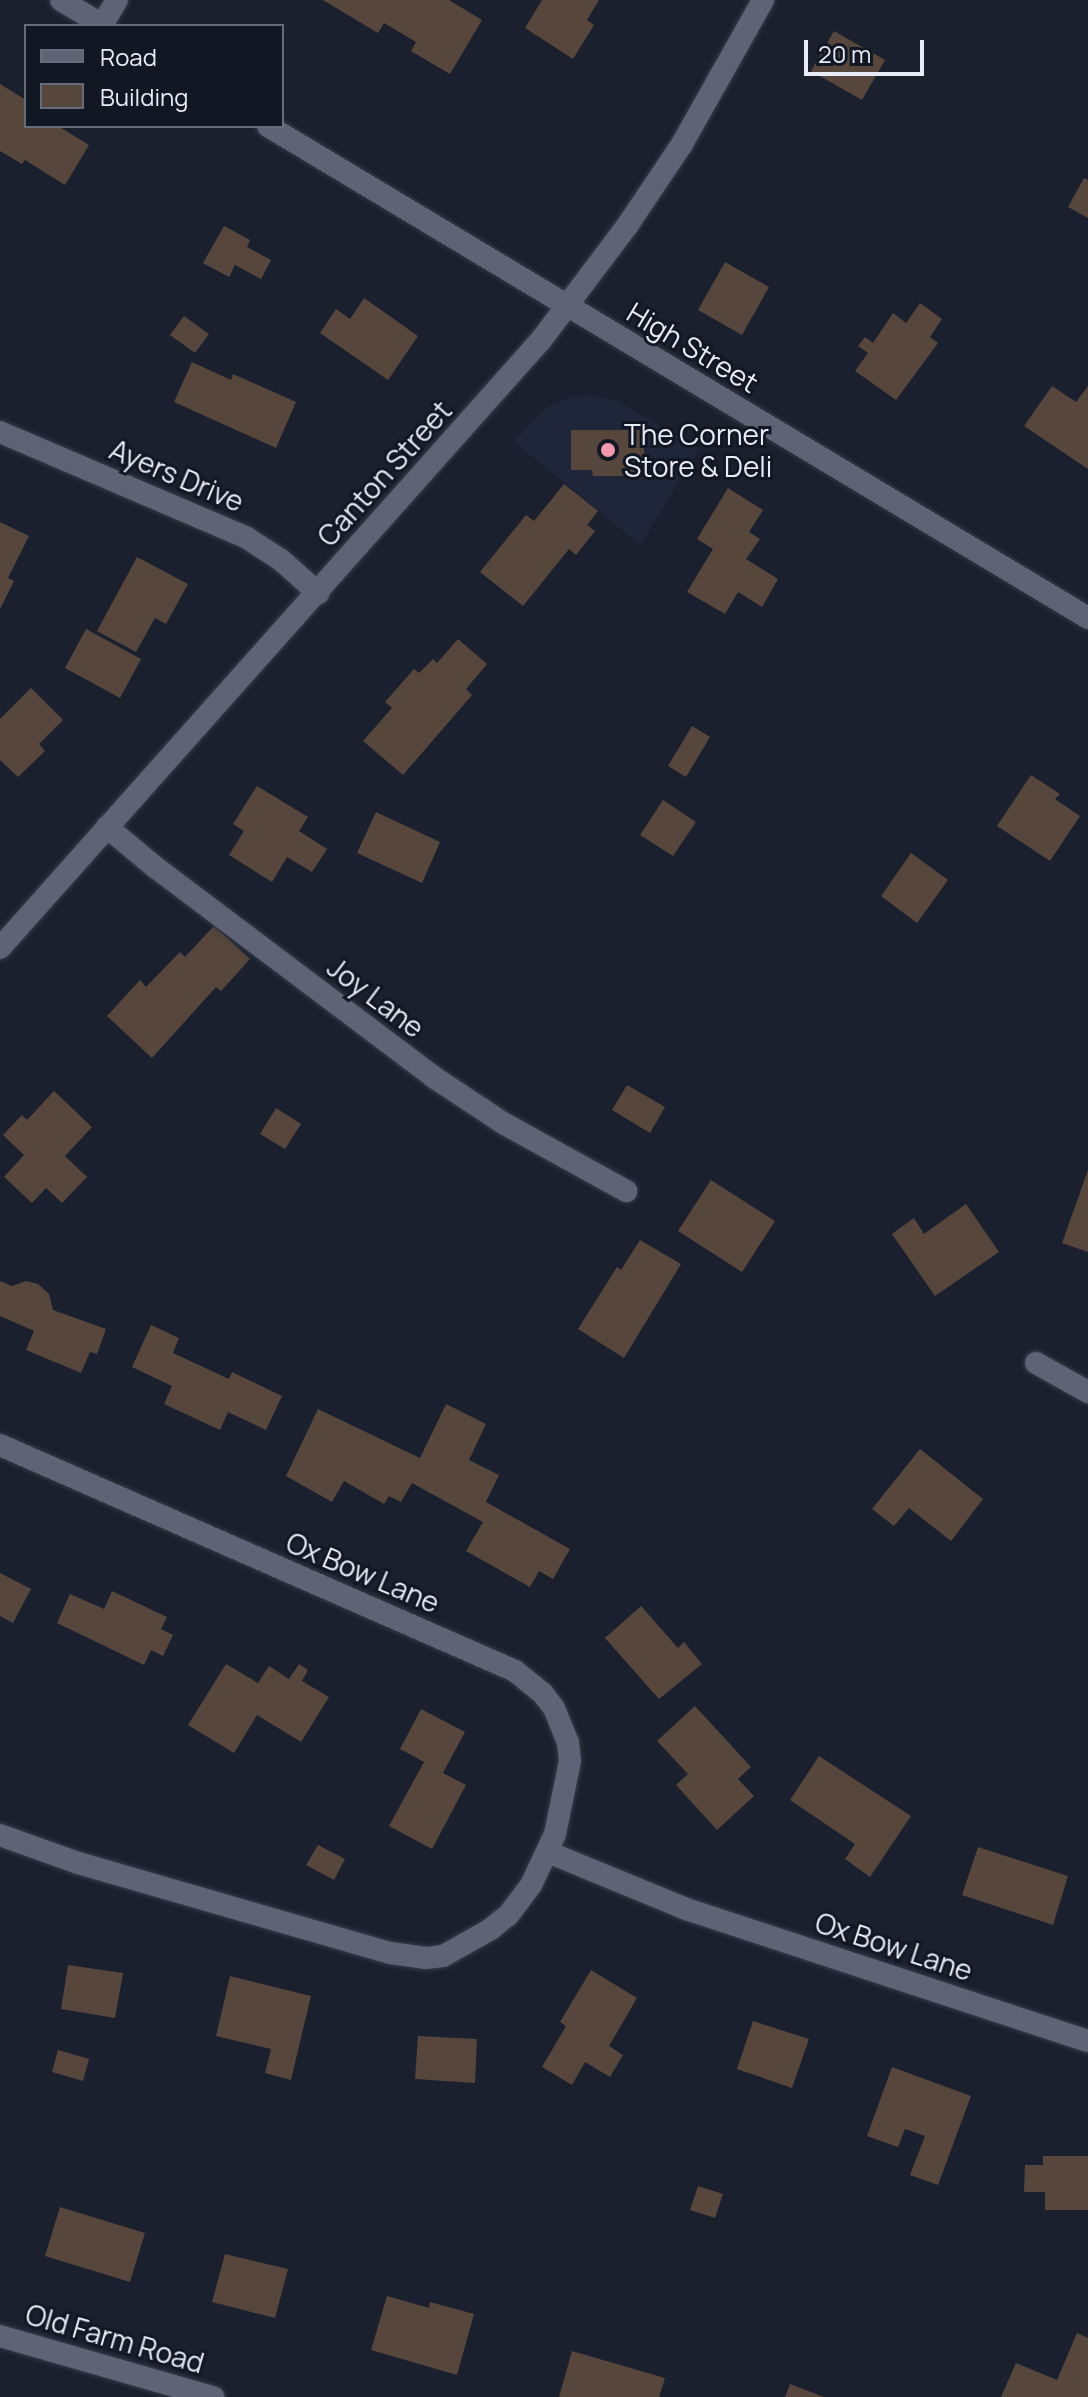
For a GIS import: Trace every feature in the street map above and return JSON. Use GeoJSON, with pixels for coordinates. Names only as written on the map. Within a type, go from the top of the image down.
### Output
{"type":"FeatureCollection","features":[{"type":"Feature","properties":{"kind":"street"},"geometry":{"type":"LineString","coordinates":[[61,0],[100,24]]}},
{"type":"Feature","properties":{"kind":"street"},"geometry":{"type":"LineString","coordinates":[[104,24],[117,0]]}},
{"type":"Feature","properties":{"kind":"street","name":"Canton Street"},"geometry":{"type":"LineString","coordinates":[[0,948],[513,373],[567,307],[682,144],[763,0]]}},
{"type":"Feature","properties":{"kind":"street","name":"High Street"},"geometry":{"type":"LineString","coordinates":[[271,128],[1088,618]]}},
{"type":"Feature","properties":{"kind":"street","name":"Ayers Drive"},"geometry":{"type":"LineString","coordinates":[[0,432],[247,538],[281,560],[318,593]]}},
{"type":"Feature","properties":{"kind":"street","name":"Joy Lane"},"geometry":{"type":"LineString","coordinates":[[107,827],[155,867],[432,1076],[503,1123],[626,1191]]}},
{"type":"Feature","properties":{"kind":"street"},"geometry":{"type":"LineString","coordinates":[[1036,1363],[1088,1392]]}},
{"type":"Feature","properties":{"kind":"street","name":"Ox Bow Lane"},"geometry":{"type":"LineString","coordinates":[[0,1445],[497,1662],[531,1682],[543,1694],[562,1724],[570,1761],[567,1788],[548,1852],[531,1885],[508,1915],[458,1951],[426,1958],[390,1953],[78,1863],[0,1835]]}},
{"type":"Feature","properties":{"kind":"street","name":"Ox Bow Lane"},"geometry":{"type":"LineString","coordinates":[[548,1852],[686,1909],[1088,2041]]}},
{"type":"Feature","properties":{"kind":"street","name":"Old Farm Road"},"geometry":{"type":"LineString","coordinates":[[0,2336],[213,2397]]}},
{"type":"Feature","properties":{"kind":"shaded area"},"geometry":{"type":"Polygon","coordinates":[[[589,395],[618,401],[699,449],[640,545],[513,441],[549,406],[566,398],[589,395]]]}},
{"type":"Feature","properties":{"kind":"building"},"geometry":{"type":"Polygon","coordinates":[[[323,0],[449,0],[482,20],[450,74],[411,51],[416,42],[384,23],[378,33],[323,0]]]}},
{"type":"Feature","properties":{"kind":"building"},"geometry":{"type":"Polygon","coordinates":[[[542,0],[599,0],[587,20],[594,25],[573,59],[525,28],[542,0]]]}},
{"type":"Feature","properties":{"kind":"building"},"geometry":{"type":"Polygon","coordinates":[[[834,31],[885,60],[862,100],[811,71],[834,31]]]}},
{"type":"Feature","properties":{"kind":"building"},"geometry":{"type":"Polygon","coordinates":[[[0,84],[24,99],[24,128],[61,128],[89,145],[65,185],[25,160],[22,164],[0,151],[0,84]]]}},
{"type":"Feature","properties":{"kind":"building"},"geometry":{"type":"Polygon","coordinates":[[[1084,178],[1088,180],[1088,218],[1068,207],[1084,178]]]}},
{"type":"Feature","properties":{"kind":"building"},"geometry":{"type":"Polygon","coordinates":[[[224,226],[250,240],[247,247],[271,260],[261,279],[235,265],[229,277],[203,263],[224,226]]]}},
{"type":"Feature","properties":{"kind":"building"},"geometry":{"type":"Polygon","coordinates":[[[725,262],[769,287],[742,335],[698,310],[725,262]]]}},
{"type":"Feature","properties":{"kind":"building"},"geometry":{"type":"Polygon","coordinates":[[[364,298],[418,336],[388,380],[320,333],[336,309],[350,319],[364,298]]]}},
{"type":"Feature","properties":{"kind":"building"},"geometry":{"type":"Polygon","coordinates":[[[920,303],[942,319],[930,337],[938,343],[896,400],[855,371],[868,353],[858,346],[865,337],[873,343],[893,313],[906,323],[920,303]]]}},
{"type":"Feature","properties":{"kind":"building"},"geometry":{"type":"Polygon","coordinates":[[[184,316],[209,334],[195,353],[170,335],[184,316]]]}},
{"type":"Feature","properties":{"kind":"building"},"geometry":{"type":"Polygon","coordinates":[[[192,362],[231,380],[233,374],[296,402],[276,448],[174,402],[192,362]]]}},
{"type":"Feature","properties":{"kind":"building"},"geometry":{"type":"Polygon","coordinates":[[[1052,386],[1076,402],[1088,386],[1088,469],[1024,426],[1052,386]]]}},
{"type":"Feature","properties":{"kind":"building","name":"The Corner Store & Deli"},"geometry":{"type":"Polygon","coordinates":[[[571,430],[644,430],[644,476],[593,476],[592,470],[571,470],[571,430]]]}},
{"type":"Feature","properties":{"kind":"building"},"geometry":{"type":"Polygon","coordinates":[[[564,484],[598,511],[587,525],[595,531],[576,555],[569,549],[523,606],[480,572],[526,515],[534,521],[564,484]]]}},
{"type":"Feature","properties":{"kind":"building"},"geometry":{"type":"Polygon","coordinates":[[[728,488],[763,510],[749,532],[760,539],[746,559],[778,579],[762,607],[738,592],[725,614],[687,592],[713,549],[697,539],[728,488]]]}},
{"type":"Feature","properties":{"kind":"building"},"geometry":{"type":"Polygon","coordinates":[[[0,522],[29,536],[8,578],[14,581],[0,609],[0,522]]]}},
{"type":"Feature","properties":{"kind":"building"},"geometry":{"type":"Polygon","coordinates":[[[137,557],[188,584],[166,624],[155,618],[136,652],[97,631],[137,557]]]}},
{"type":"Feature","properties":{"kind":"building"},"geometry":{"type":"Polygon","coordinates":[[[86,629],[141,659],[120,698],[65,668],[86,629]]]}},
{"type":"Feature","properties":{"kind":"building"},"geometry":{"type":"Polygon","coordinates":[[[458,639],[487,664],[466,689],[472,695],[403,775],[363,741],[392,708],[385,702],[414,669],[419,673],[433,659],[437,663],[458,639]]]}},
{"type":"Feature","properties":{"kind":"building"},"geometry":{"type":"Polygon","coordinates":[[[31,688],[63,720],[39,744],[45,751],[18,777],[0,760],[0,719],[31,688]]]}},
{"type":"Feature","properties":{"kind":"building"},"geometry":{"type":"Polygon","coordinates":[[[692,726],[710,737],[686,777],[668,766],[692,726]]]}},
{"type":"Feature","properties":{"kind":"building"},"geometry":{"type":"Polygon","coordinates":[[[1031,775],[1060,794],[1055,799],[1080,816],[1050,861],[997,826],[1031,775]]]}},
{"type":"Feature","properties":{"kind":"building"},"geometry":{"type":"Polygon","coordinates":[[[257,786],[308,817],[299,831],[327,849],[312,872],[287,857],[272,882],[229,855],[244,831],[233,824],[257,786]]]}},
{"type":"Feature","properties":{"kind":"building"},"geometry":{"type":"Polygon","coordinates":[[[663,800],[696,822],[673,856],[640,835],[663,800]]]}},
{"type":"Feature","properties":{"kind":"building"},"geometry":{"type":"Polygon","coordinates":[[[376,812],[440,842],[422,883],[357,853],[376,812]]]}},
{"type":"Feature","properties":{"kind":"building"},"geometry":{"type":"Polygon","coordinates":[[[911,853],[948,880],[917,923],[881,896],[911,853]]]}},
{"type":"Feature","properties":{"kind":"building"},"geometry":{"type":"Polygon","coordinates":[[[214,926],[250,959],[221,991],[216,987],[152,1058],[107,1016],[140,980],[146,987],[180,952],[185,957],[214,926]]]}},
{"type":"Feature","properties":{"kind":"building"},"geometry":{"type":"Polygon","coordinates":[[[627,1085],[665,1107],[650,1133],[612,1110],[627,1085]]]}},
{"type":"Feature","properties":{"kind":"building"},"geometry":{"type":"Polygon","coordinates":[[[54,1091],[92,1127],[65,1156],[87,1177],[62,1203],[46,1188],[32,1203],[4,1177],[24,1155],[3,1135],[22,1115],[27,1120],[54,1091]]]}},
{"type":"Feature","properties":{"kind":"building"},"geometry":{"type":"Polygon","coordinates":[[[276,1108],[301,1124],[285,1149],[260,1134],[276,1108]]]}},
{"type":"Feature","properties":{"kind":"building"},"geometry":{"type":"Polygon","coordinates":[[[1088,1170],[1088,1252],[1062,1243],[1088,1170]]]}},
{"type":"Feature","properties":{"kind":"building"},"geometry":{"type":"Polygon","coordinates":[[[711,1180],[775,1221],[742,1272],[678,1231],[711,1180]]]}},
{"type":"Feature","properties":{"kind":"building"},"geometry":{"type":"Polygon","coordinates":[[[966,1204],[999,1252],[935,1296],[892,1234],[914,1218],[924,1234],[966,1204]]]}},
{"type":"Feature","properties":{"kind":"building"},"geometry":{"type":"Polygon","coordinates":[[[640,1240],[681,1264],[624,1358],[578,1329],[617,1267],[621,1270],[640,1240]]]}},
{"type":"Feature","properties":{"kind":"building"},"geometry":{"type":"Polygon","coordinates":[[[0,1281],[12,1286],[26,1281],[38,1284],[49,1294],[53,1310],[106,1329],[97,1354],[90,1352],[81,1373],[26,1350],[34,1331],[0,1316],[0,1281]]]}},
{"type":"Feature","properties":{"kind":"building"},"geometry":{"type":"Polygon","coordinates":[[[151,1325],[179,1338],[173,1353],[229,1379],[232,1372],[282,1396],[266,1430],[228,1412],[220,1430],[164,1404],[172,1386],[132,1367],[151,1325]]]}},
{"type":"Feature","properties":{"kind":"building"},"geometry":{"type":"Polygon","coordinates":[[[446,1404],[486,1424],[469,1460],[499,1475],[486,1502],[570,1549],[553,1579],[539,1571],[530,1587],[466,1551],[483,1522],[412,1483],[401,1502],[389,1496],[384,1504],[344,1481],[332,1502],[286,1476],[318,1409],[420,1458],[446,1404]]]}},
{"type":"Feature","properties":{"kind":"building"},"geometry":{"type":"Polygon","coordinates":[[[920,1449],[983,1499],[951,1541],[909,1508],[894,1526],[872,1509],[920,1449]]]}},
{"type":"Feature","properties":{"kind":"building"},"geometry":{"type":"Polygon","coordinates":[[[0,1573],[31,1589],[13,1623],[0,1616],[0,1573]]]}},
{"type":"Feature","properties":{"kind":"building"},"geometry":{"type":"Polygon","coordinates":[[[112,1591],[167,1617],[161,1629],[173,1635],[163,1656],[151,1650],[144,1665],[57,1623],[70,1594],[104,1609],[112,1591]]]}},
{"type":"Feature","properties":{"kind":"building"},"geometry":{"type":"Polygon","coordinates":[[[641,1606],[678,1648],[684,1642],[702,1664],[659,1699],[605,1638],[641,1606]]]}},
{"type":"Feature","properties":{"kind":"building"},"geometry":{"type":"Polygon","coordinates":[[[226,1664],[258,1683],[269,1666],[289,1679],[299,1664],[308,1670],[302,1681],[329,1697],[301,1742],[257,1715],[234,1753],[188,1725],[226,1664]]]}},
{"type":"Feature","properties":{"kind":"building"},"geometry":{"type":"Polygon","coordinates":[[[695,1706],[751,1767],[738,1779],[754,1796],[717,1830],[676,1785],[688,1774],[657,1741],[695,1706]]]}},
{"type":"Feature","properties":{"kind":"building"},"geometry":{"type":"Polygon","coordinates":[[[421,1709],[465,1732],[443,1773],[466,1785],[432,1849],[389,1826],[424,1762],[400,1749],[421,1709]]]}},
{"type":"Feature","properties":{"kind":"building"},"geometry":{"type":"Polygon","coordinates":[[[819,1756],[911,1816],[870,1877],[845,1859],[855,1844],[790,1800],[819,1756]]]}},
{"type":"Feature","properties":{"kind":"building"},"geometry":{"type":"Polygon","coordinates":[[[318,1845],[345,1859],[334,1880],[306,1865],[318,1845]]]}},
{"type":"Feature","properties":{"kind":"building"},"geometry":{"type":"Polygon","coordinates":[[[978,1847],[1068,1876],[1053,1925],[962,1895],[978,1847]]]}},
{"type":"Feature","properties":{"kind":"building"},"geometry":{"type":"Polygon","coordinates":[[[68,1965],[123,1973],[115,2018],[61,2009],[68,1965]]]}},
{"type":"Feature","properties":{"kind":"building"},"geometry":{"type":"Polygon","coordinates":[[[591,1970],[637,1998],[609,2046],[623,2055],[610,2077],[585,2062],[572,2085],[542,2067],[566,2026],[560,2022],[591,1970]]]}},
{"type":"Feature","properties":{"kind":"building"},"geometry":{"type":"Polygon","coordinates":[[[230,1976],[311,1996],[291,2080],[265,2073],[271,2049],[216,2036],[230,1976]]]}},
{"type":"Feature","properties":{"kind":"building"},"geometry":{"type":"Polygon","coordinates":[[[753,2021],[809,2039],[792,2088],[737,2069],[753,2021]]]}},
{"type":"Feature","properties":{"kind":"building"},"geometry":{"type":"Polygon","coordinates":[[[418,2036],[477,2039],[475,2083],[415,2079],[418,2036]]]}},
{"type":"Feature","properties":{"kind":"building"},"geometry":{"type":"Polygon","coordinates":[[[58,2050],[89,2059],[83,2081],[52,2072],[58,2050]]]}},
{"type":"Feature","properties":{"kind":"building"},"geometry":{"type":"Polygon","coordinates":[[[892,2067],[971,2096],[938,2185],[910,2175],[925,2136],[905,2129],[898,2147],[867,2136],[892,2067]]]}},
{"type":"Feature","properties":{"kind":"building"},"geometry":{"type":"Polygon","coordinates":[[[1043,2156],[1088,2156],[1088,2210],[1045,2210],[1045,2192],[1024,2192],[1025,2165],[1043,2165],[1043,2156]]]}},
{"type":"Feature","properties":{"kind":"building"},"geometry":{"type":"Polygon","coordinates":[[[698,2186],[723,2194],[715,2218],[690,2210],[698,2186]]]}},
{"type":"Feature","properties":{"kind":"building"},"geometry":{"type":"Polygon","coordinates":[[[60,2207],[145,2233],[130,2282],[45,2256],[60,2207]]]}},
{"type":"Feature","properties":{"kind":"building"},"geometry":{"type":"Polygon","coordinates":[[[225,2254],[288,2269],[275,2318],[212,2302],[225,2254]]]}},
{"type":"Feature","properties":{"kind":"building"},"geometry":{"type":"Polygon","coordinates":[[[387,2296],[429,2308],[430,2302],[474,2314],[457,2375],[371,2350],[387,2296]]]}},
{"type":"Feature","properties":{"kind":"building"},"geometry":{"type":"Polygon","coordinates":[[[1077,2333],[1088,2338],[1088,2397],[1001,2397],[1016,2363],[1057,2380],[1077,2333]]]}},
{"type":"Feature","properties":{"kind":"building"},"geometry":{"type":"Polygon","coordinates":[[[572,2351],[665,2378],[659,2397],[559,2397],[572,2351]]]}},
{"type":"Feature","properties":{"kind":"building"},"geometry":{"type":"Polygon","coordinates":[[[790,2384],[824,2397],[785,2397],[790,2384]]]}},
{"type":"Feature","properties":{"kind":"place","name":"The Corner Store & Deli"},"geometry":{"type":"Point","coordinates":[608,450]}}]}
